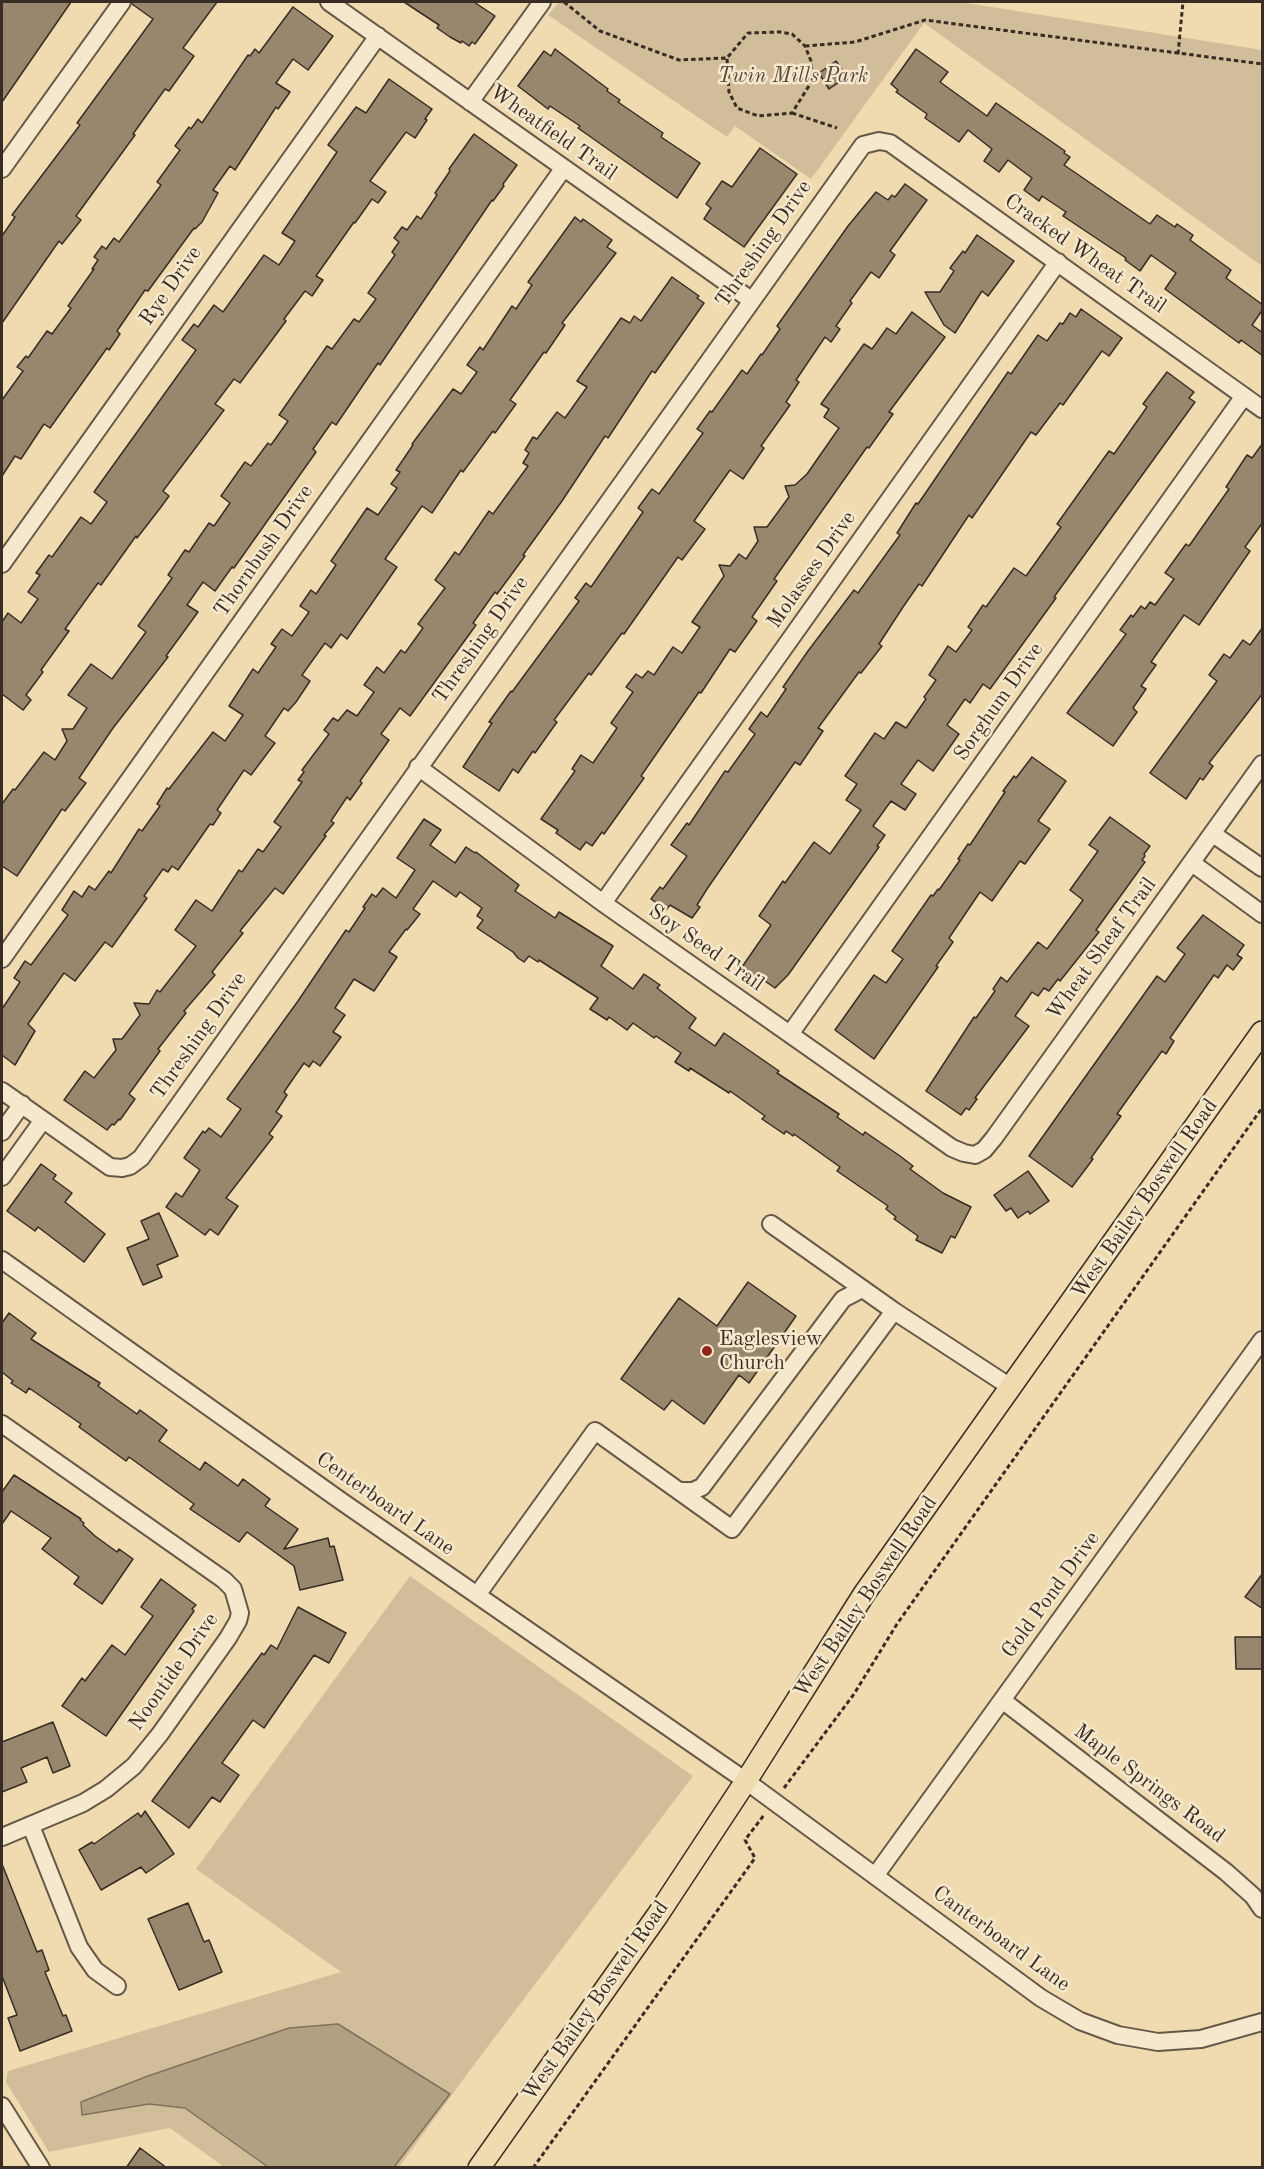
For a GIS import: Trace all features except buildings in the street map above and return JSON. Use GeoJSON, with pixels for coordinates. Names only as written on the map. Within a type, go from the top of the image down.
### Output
{"type":"FeatureCollection","features":[{"type":"Feature","properties":{"kind":"main road","name":"West Bailey Boswell Road"},"geometry":{"type":"LineString","coordinates":[[479,2168],[657,1916],[746,1781],[864,1594],[1263,1032]]}},
{"type":"Feature","properties":{"kind":"street"},"geometry":{"type":"LineString","coordinates":[[2,169],[122,2]]}},
{"type":"Feature","properties":{"kind":"street","name":"Wheatfield Trail"},"geometry":{"type":"LineString","coordinates":[[329,2],[751,300]]}},
{"type":"Feature","properties":{"kind":"street"},"geometry":{"type":"LineString","coordinates":[[470,102],[542,2]]}},
{"type":"Feature","properties":{"kind":"street","name":"Rye Drive"},"geometry":{"type":"LineString","coordinates":[[2,564],[378,36]]}},
{"type":"Feature","properties":{"kind":"street","name":"Cracked Wheat Trail"},"geometry":{"type":"LineString","coordinates":[[879,141],[890,143],[1263,409]]}},
{"type":"Feature","properties":{"kind":"street","name":"Threshing Drive"},"geometry":{"type":"LineString","coordinates":[[43,1120],[110,1167],[130,1166],[141,1158],[854,157],[864,145],[879,141]]}},
{"type":"Feature","properties":{"kind":"street","name":"Thornbush Drive"},"geometry":{"type":"LineString","coordinates":[[2,959],[563,169]]}},
{"type":"Feature","properties":{"kind":"street","name":"Molasses Drive"},"geometry":{"type":"LineString","coordinates":[[603,903],[1058,262]]}},
{"type":"Feature","properties":{"kind":"street","name":"Sorghum Drive"},"geometry":{"type":"LineString","coordinates":[[790,1034],[1244,396]]}},
{"type":"Feature","properties":{"kind":"street","name":"Wheat Sheaf Trail"},"geometry":{"type":"LineString","coordinates":[[975,1155],[984,1150],[994,1138],[1263,764]]}},
{"type":"Feature","properties":{"kind":"street","name":"Soy Seed Trail"},"geometry":{"type":"LineString","coordinates":[[418,767],[603,903],[952,1148],[975,1155]]}},
{"type":"Feature","properties":{"kind":"street"},"geometry":{"type":"LineString","coordinates":[[1213,834],[1263,868]]}},
{"type":"Feature","properties":{"kind":"street"},"geometry":{"type":"LineString","coordinates":[[1192,863],[1263,914]]}},
{"type":"Feature","properties":{"kind":"street"},"geometry":{"type":"LineString","coordinates":[[2,1090],[43,1120],[2,1177]]}},
{"type":"Feature","properties":{"kind":"street"},"geometry":{"type":"LineString","coordinates":[[2,1132],[22,1104]]}},
{"type":"Feature","properties":{"kind":"street"},"geometry":{"type":"LineString","coordinates":[[771,1224],[894,1311],[1012,1388]]}},
{"type":"Feature","properties":{"kind":"street","name":"Centerboard Lane"},"geometry":{"type":"LineString","coordinates":[[2,1260],[241,1431],[746,1781]]}},
{"type":"Feature","properties":{"kind":"street"},"geometry":{"type":"LineString","coordinates":[[679,1491],[693,1491],[702,1487],[843,1299],[862,1289]]}},
{"type":"Feature","properties":{"kind":"street"},"geometry":{"type":"LineString","coordinates":[[477,1595],[595,1431],[732,1529],[894,1311]]}},
{"type":"Feature","properties":{"kind":"street","name":"Gold Pond Drive"},"geometry":{"type":"LineString","coordinates":[[875,1876],[1263,1340]]}},
{"type":"Feature","properties":{"kind":"street","name":"Noontide Drive"},"geometry":{"type":"LineString","coordinates":[[2,1424],[224,1580],[233,1589],[240,1613],[228,1638],[160,1734],[134,1766],[106,1789],[83,1803],[2,1837]]}},
{"type":"Feature","properties":{"kind":"street","name":"Maple Springs Road"},"geometry":{"type":"LineString","coordinates":[[1002,1700],[1226,1872],[1253,1896],[1263,1909]]}},
{"type":"Feature","properties":{"kind":"street","name":"Canterboard Lane"},"geometry":{"type":"LineString","coordinates":[[746,1781],[1041,1998],[1080,2021],[1118,2035],[1158,2042],[1202,2039],[1263,2022]]}},
{"type":"Feature","properties":{"kind":"street"},"geometry":{"type":"LineString","coordinates":[[31,1826],[86,1959],[95,1971],[117,1986]]}},
{"type":"Feature","properties":{"kind":"street"},"geometry":{"type":"LineString","coordinates":[[2,2106],[41,2168]]}},
{"type":"Feature","properties":{"kind":"path"},"geometry":{"type":"LineString","coordinates":[[564,2],[600,31],[679,60],[727,57]]}},
{"type":"Feature","properties":{"kind":"path"},"geometry":{"type":"LineString","coordinates":[[1178,54],[1183,2]]}},
{"type":"Feature","properties":{"kind":"path"},"geometry":{"type":"LineString","coordinates":[[805,46],[855,42],[925,20],[1263,64]]}},
{"type":"Feature","properties":{"kind":"path"},"geometry":{"type":"LineString","coordinates":[[792,113],[812,81],[811,61],[805,46],[792,34],[748,33],[727,57],[729,92],[737,108],[758,116],[792,113],[837,128]]}},
{"type":"Feature","properties":{"kind":"path"},"geometry":{"type":"LineString","coordinates":[[533,2168],[755,1858],[744,1840],[855,1694],[897,1624],[1263,1108]]}},
{"type":"Feature","properties":{"kind":"green space","name":"Twin Mills Park"},"geometry":{"type":"Polygon","coordinates":[[[559,2],[960,2],[1262,50],[1262,266],[924,23],[811,179],[735,126],[727,137],[548,15],[559,2]]]}},
{"type":"Feature","properties":{"kind":"green space"},"geometry":{"type":"Polygon","coordinates":[[[410,1576],[693,1776],[399,2167],[224,2167],[170,2128],[49,2152],[6,2082],[8,2071],[341,1972],[196,1869],[410,1576]]]}},
{"type":"Feature","properties":{"kind":"shaded area"},"geometry":{"type":"Polygon","coordinates":[[[338,2024],[450,2094],[394,2167],[268,2167],[185,2108],[149,2104],[82,2115],[81,2102],[148,2076],[289,2028],[338,2024]]]}},
{"type":"Feature","properties":{"kind":"place","name":"Eaglesview Church"},"geometry":{"type":"Point","coordinates":[707,1351]}}]}
